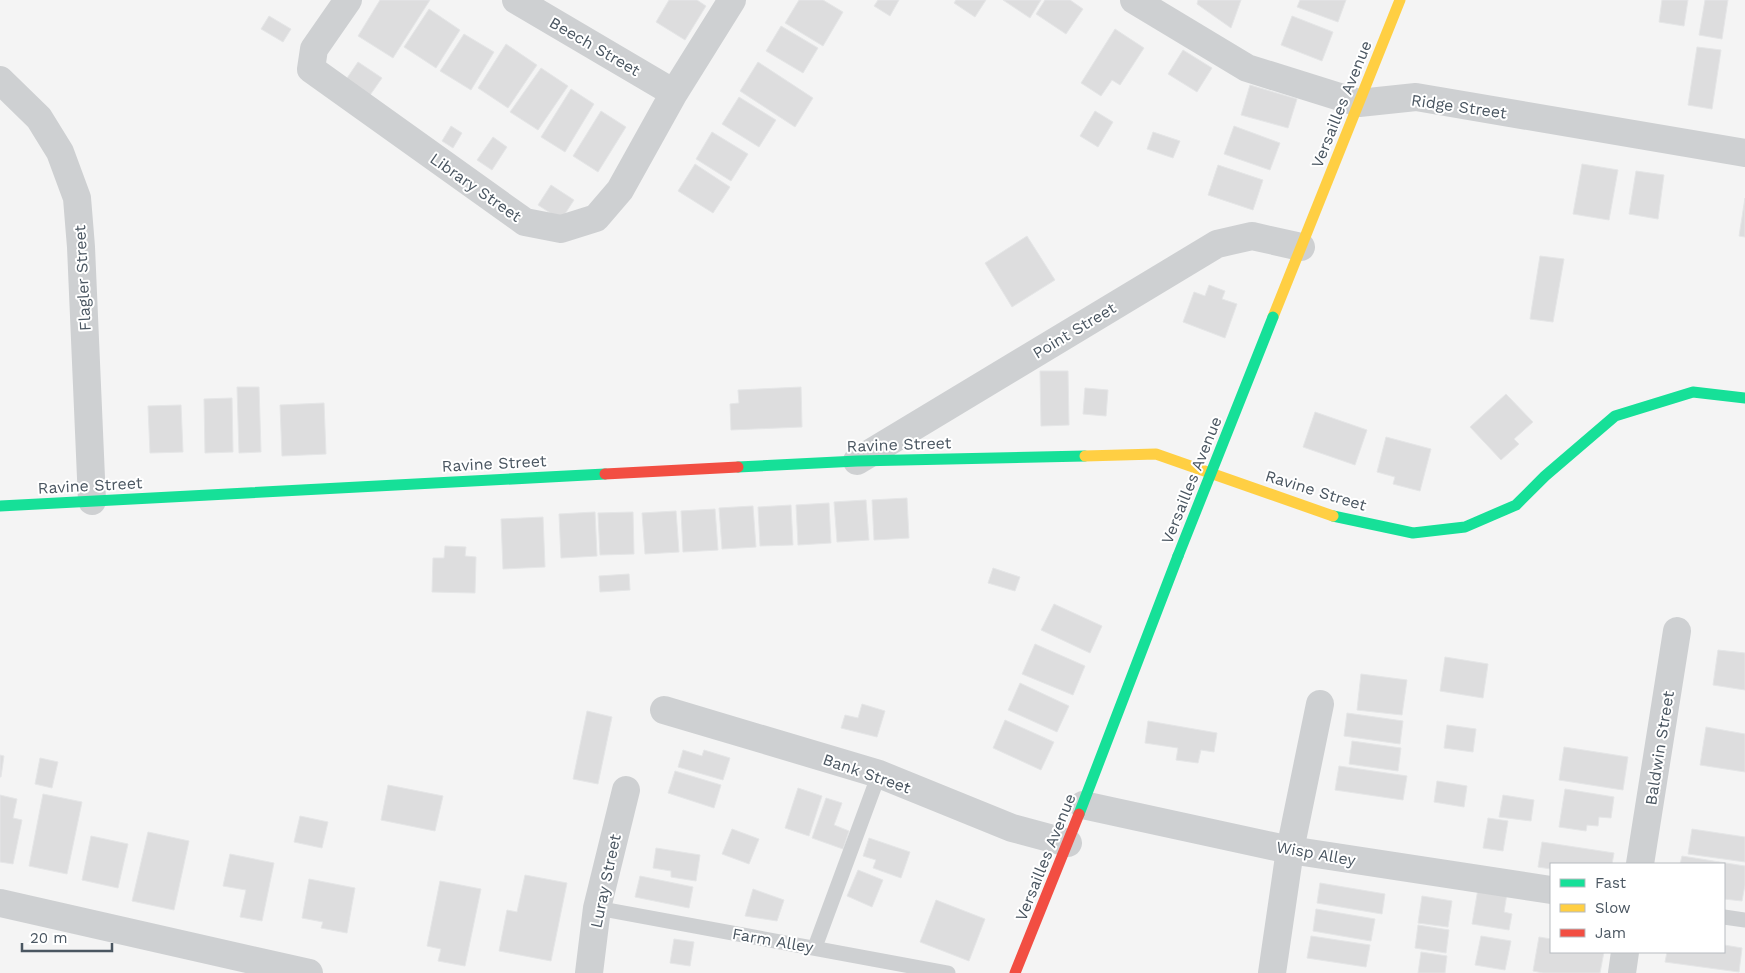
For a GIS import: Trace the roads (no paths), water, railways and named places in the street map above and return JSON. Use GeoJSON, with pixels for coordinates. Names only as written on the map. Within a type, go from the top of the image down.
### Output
{"type":"FeatureCollection","features":[{"type":"Feature","properties":{"kind":"street","name":"Library Street"},"geometry":{"type":"LineString","coordinates":[[348,0],[314,49],[311,69],[525,222],[561,229],[596,218],[620,190],[674,93]]}},
{"type":"Feature","properties":{"kind":"street","name":"Beech Street"},"geometry":{"type":"LineString","coordinates":[[516,0],[674,93]]}},
{"type":"Feature","properties":{"kind":"street"},"geometry":{"type":"LineString","coordinates":[[674,93],[732,0]]}},
{"type":"Feature","properties":{"kind":"street","name":"Ridge Street"},"geometry":{"type":"LineString","coordinates":[[1134,0],[1247,68],[1359,103],[1416,97],[1745,152]]}},
{"type":"Feature","properties":{"kind":"street","name":"Versailles Avenue"},"geometry":{"type":"LineString","coordinates":[[1015,973],[1083,805],[1178,556],[1400,0]]}},
{"type":"Feature","properties":{"kind":"street","name":"Flagler Street"},"geometry":{"type":"LineString","coordinates":[[0,80],[39,118],[60,152],[77,198],[82,247],[92,501]]}},
{"type":"Feature","properties":{"kind":"street","name":"Point Street"},"geometry":{"type":"LineString","coordinates":[[856,461],[1218,244],[1252,236],[1301,247]]}},
{"type":"Feature","properties":{"kind":"street","name":"Ravine Street"},"geometry":{"type":"LineString","coordinates":[[0,506],[856,461],[1156,454],[1330,515],[1413,533],[1465,527],[1516,505],[1545,476],[1615,416],[1693,392],[1745,398]]}},
{"type":"Feature","properties":{"kind":"street","name":"Baldwin Street"},"geometry":{"type":"LineString","coordinates":[[1640,863],[1677,632]]}},
{"type":"Feature","properties":{"kind":"street"},"geometry":{"type":"LineString","coordinates":[[1272,973],[1290,850],[1320,704]]}},
{"type":"Feature","properties":{"kind":"street","name":"Bank Street"},"geometry":{"type":"LineString","coordinates":[[664,710],[879,774],[1012,828],[1068,843]]}},
{"type":"Feature","properties":{"kind":"street","name":"Luray Street"},"geometry":{"type":"LineString","coordinates":[[589,973],[597,908],[626,790]]}},
{"type":"Feature","properties":{"kind":"street","name":"Wisp Alley"},"geometry":{"type":"LineString","coordinates":[[1083,805],[1290,850],[1550,890]]}},
{"type":"Feature","properties":{"kind":"street"},"geometry":{"type":"LineString","coordinates":[[0,903],[309,973]]}},
{"type":"Feature","properties":{"kind":"street"},"geometry":{"type":"LineString","coordinates":[[1622,973],[1625,953]]}},
{"type":"Feature","properties":{"kind":"lane"},"geometry":{"type":"LineString","coordinates":[[815,947],[879,774]]}},
{"type":"Feature","properties":{"kind":"lane","name":"Farm Alley"},"geometry":{"type":"LineString","coordinates":[[597,908],[948,973]]}},
{"type":"Feature","properties":{"kind":"lane"},"geometry":{"type":"LineString","coordinates":[[1725,917],[1745,920]]}}]}
